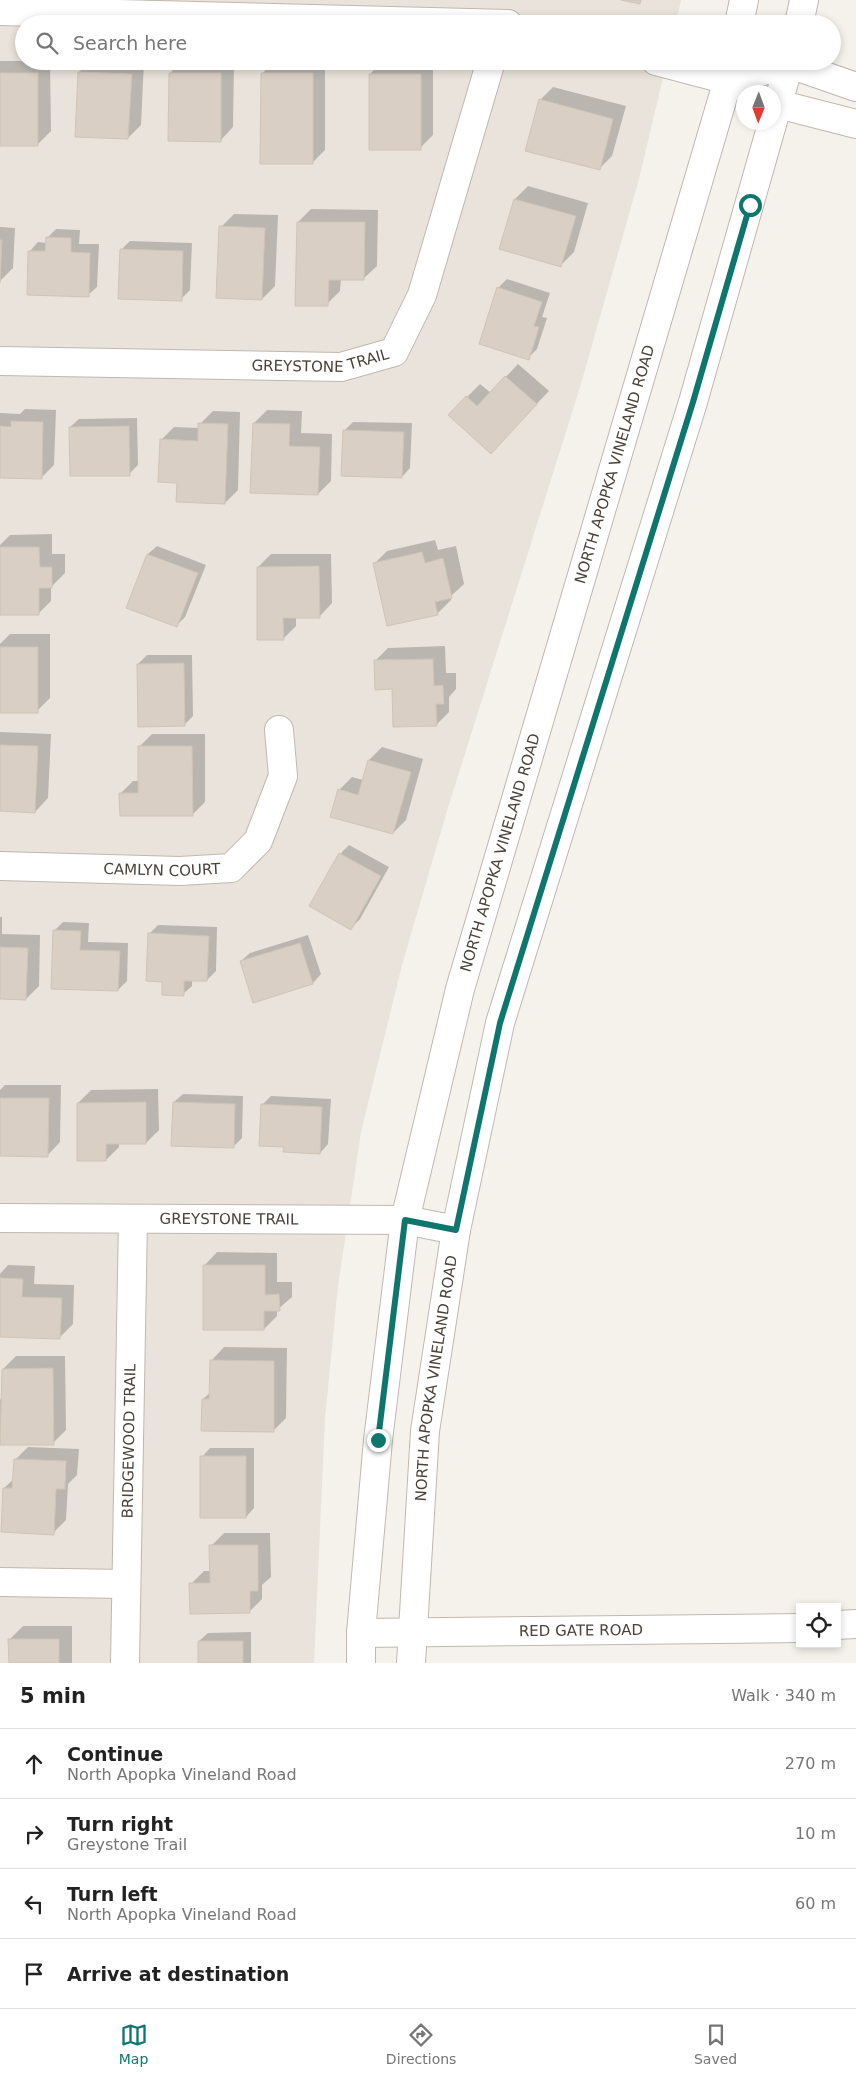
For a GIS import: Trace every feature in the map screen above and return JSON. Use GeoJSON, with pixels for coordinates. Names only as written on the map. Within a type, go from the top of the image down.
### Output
{"type":"FeatureCollection","features":[{"type":"Feature","properties":{"kind":"street"},"geometry":{"type":"LineString","coordinates":[[741,15],[744,0]]}},
{"type":"Feature","properties":{"kind":"street"},"geometry":{"type":"LineString","coordinates":[[801,15],[804,0]]}},
{"type":"Feature","properties":{"kind":"street"},"geometry":{"type":"LineString","coordinates":[[0,11],[289,15]]}},
{"type":"Feature","properties":{"kind":"street","name":"GREYSTONE TRAIL"},"geometry":{"type":"LineString","coordinates":[[0,361],[341,366],[394,352],[422,295],[489,70]]}},
{"type":"Feature","properties":{"kind":"street","name":"NORTH APOPKA VINELAND ROAD"},"geometry":{"type":"LineString","coordinates":[[781,89],[788,70]]}},
{"type":"Feature","properties":{"kind":"street"},"geometry":{"type":"LineString","coordinates":[[809,70],[856,87]]}},
{"type":"Feature","properties":{"kind":"street"},"geometry":{"type":"LineString","coordinates":[[730,71],[745,85]]}},
{"type":"Feature","properties":{"kind":"street","name":"NORTH APOPKA VINELAND ROAD"},"geometry":{"type":"LineString","coordinates":[[361,1663],[361,1633],[378,1440],[405,1220],[460,989],[730,71]]}},
{"type":"Feature","properties":{"kind":"street"},"geometry":{"type":"LineString","coordinates":[[781,105],[856,124]]}},
{"type":"Feature","properties":{"kind":"street","name":"NORTH APOPKA VINELAND ROAD"},"geometry":{"type":"LineString","coordinates":[[411,1663],[425,1432],[456,1230],[500,1023],[693,402],[769,130]]}},
{"type":"Feature","properties":{"kind":"street","name":"CAMLYN COURT"},"geometry":{"type":"LineString","coordinates":[[0,866],[180,871],[231,868],[258,841],[283,776],[280,730]]}},
{"type":"Feature","properties":{"kind":"street","name":"GREYSTONE TRAIL"},"geometry":{"type":"LineString","coordinates":[[0,1218],[405,1220],[456,1230]]}},
{"type":"Feature","properties":{"kind":"street","name":"BRIDGEWOOD TRAIL"},"geometry":{"type":"LineString","coordinates":[[125,1663],[133,1219]]}},
{"type":"Feature","properties":{"kind":"street"},"geometry":{"type":"LineString","coordinates":[[0,1582],[126,1584]]}},
{"type":"Feature","properties":{"kind":"street"},"geometry":{"type":"LineString","coordinates":[[841,1625],[856,1624]]}},
{"type":"Feature","properties":{"kind":"street","name":"RED GATE ROAD"},"geometry":{"type":"LineString","coordinates":[[361,1633],[796,1628]]}},
{"type":"Feature","properties":{"kind":"shaded area"},"geometry":{"type":"Polygon","coordinates":[[[0,0],[681,0],[678,15],[15,15],[15,70],[665,70],[639,179],[581,384],[447,811],[402,965],[361,1132],[338,1286],[325,1419],[314,1663],[0,1663],[0,0]]]}},
{"type":"Feature","properties":{"kind":"building"},"geometry":{"type":"Polygon","coordinates":[[[621,0],[641,0],[640,4],[621,0]]]}},
{"type":"Feature","properties":{"kind":"building"},"geometry":{"type":"Polygon","coordinates":[[[78,72],[132,74],[128,139],[75,137],[78,72]]]}},
{"type":"Feature","properties":{"kind":"building"},"geometry":{"type":"Polygon","coordinates":[[[0,73],[38,73],[38,146],[0,146],[0,73]]]}},
{"type":"Feature","properties":{"kind":"building"},"geometry":{"type":"Polygon","coordinates":[[[169,73],[221,73],[221,142],[168,141],[169,73]]]}},
{"type":"Feature","properties":{"kind":"building"},"geometry":{"type":"Polygon","coordinates":[[[261,73],[313,73],[313,164],[260,164],[261,73]]]}},
{"type":"Feature","properties":{"kind":"building"},"geometry":{"type":"Polygon","coordinates":[[[369,74],[421,74],[421,150],[369,150],[369,74]]]}},
{"type":"Feature","properties":{"kind":"building"},"geometry":{"type":"Polygon","coordinates":[[[539,99],[613,119],[600,170],[525,151],[539,99]]]}},
{"type":"Feature","properties":{"kind":"building"},"geometry":{"type":"Polygon","coordinates":[[[514,199],[576,216],[561,267],[499,249],[514,199]]]}},
{"type":"Feature","properties":{"kind":"building"},"geometry":{"type":"Polygon","coordinates":[[[297,222],[365,222],[364,280],[329,280],[328,306],[295,306],[297,222]]]}},
{"type":"Feature","properties":{"kind":"building"},"geometry":{"type":"Polygon","coordinates":[[[219,226],[265,228],[262,300],[216,298],[219,226]]]}},
{"type":"Feature","properties":{"kind":"building"},"geometry":{"type":"Polygon","coordinates":[[[46,237],[71,238],[71,252],[90,253],[89,297],[27,295],[28,251],[45,251],[46,237]]]}},
{"type":"Feature","properties":{"kind":"building"},"geometry":{"type":"Polygon","coordinates":[[[0,240],[2,240],[0,283],[0,240]]]}},
{"type":"Feature","properties":{"kind":"building"},"geometry":{"type":"Polygon","coordinates":[[[120,249],[183,251],[182,301],[118,299],[120,249]]]}},
{"type":"Feature","properties":{"kind":"building"},"geometry":{"type":"Polygon","coordinates":[[[497,287],[542,302],[534,326],[539,327],[529,360],[479,344],[497,287]]]}},
{"type":"Feature","properties":{"kind":"building"},"geometry":{"type":"Polygon","coordinates":[[[505,376],[537,404],[491,454],[448,415],[466,396],[477,406],[505,376]]]}},
{"type":"Feature","properties":{"kind":"building"},"geometry":{"type":"Polygon","coordinates":[[[11,421],[43,422],[42,479],[0,478],[0,426],[11,427],[11,421]]]}},
{"type":"Feature","properties":{"kind":"building"},"geometry":{"type":"Polygon","coordinates":[[[198,423],[228,424],[225,504],[176,502],[177,483],[158,482],[160,439],[198,441],[198,423]]]}},
{"type":"Feature","properties":{"kind":"building"},"geometry":{"type":"Polygon","coordinates":[[[253,423],[290,424],[289,446],[320,447],[318,495],[250,493],[253,423]]]}},
{"type":"Feature","properties":{"kind":"building"},"geometry":{"type":"Polygon","coordinates":[[[129,426],[130,476],[70,476],[69,427],[129,426]]]}},
{"type":"Feature","properties":{"kind":"building"},"geometry":{"type":"Polygon","coordinates":[[[343,430],[404,432],[402,478],[341,476],[343,430]]]}},
{"type":"Feature","properties":{"kind":"building"},"geometry":{"type":"Polygon","coordinates":[[[0,547],[39,547],[40,567],[52,567],[52,588],[39,588],[39,615],[0,615],[0,547]]]}},
{"type":"Feature","properties":{"kind":"building"},"geometry":{"type":"Polygon","coordinates":[[[422,552],[425,563],[443,558],[452,598],[435,602],[438,615],[387,626],[373,563],[422,552]]]}},
{"type":"Feature","properties":{"kind":"building"},"geometry":{"type":"Polygon","coordinates":[[[147,554],[198,573],[177,627],[126,608],[147,554]]]}},
{"type":"Feature","properties":{"kind":"building"},"geometry":{"type":"Polygon","coordinates":[[[319,566],[320,618],[283,618],[284,640],[257,640],[257,567],[319,566]]]}},
{"type":"Feature","properties":{"kind":"building"},"geometry":{"type":"Polygon","coordinates":[[[0,647],[38,647],[38,713],[0,713],[0,647]]]}},
{"type":"Feature","properties":{"kind":"building"},"geometry":{"type":"Polygon","coordinates":[[[433,659],[434,686],[443,685],[444,704],[436,704],[437,726],[393,727],[392,689],[375,690],[374,660],[433,659]]]}},
{"type":"Feature","properties":{"kind":"building"},"geometry":{"type":"Polygon","coordinates":[[[184,663],[185,726],[138,727],[137,664],[184,663]]]}},
{"type":"Feature","properties":{"kind":"building"},"geometry":{"type":"Polygon","coordinates":[[[0,745],[38,746],[35,813],[0,811],[0,745]]]}},
{"type":"Feature","properties":{"kind":"building"},"geometry":{"type":"Polygon","coordinates":[[[138,746],[192,746],[193,816],[120,816],[119,793],[138,793],[138,746]]]}},
{"type":"Feature","properties":{"kind":"building"},"geometry":{"type":"Polygon","coordinates":[[[368,760],[411,772],[393,834],[330,817],[338,789],[358,795],[368,760]]]}},
{"type":"Feature","properties":{"kind":"building"},"geometry":{"type":"Polygon","coordinates":[[[339,853],[381,876],[351,930],[309,906],[339,853]]]}},
{"type":"Feature","properties":{"kind":"building"},"geometry":{"type":"Polygon","coordinates":[[[53,930],[81,931],[80,950],[120,951],[118,991],[51,989],[53,930]]]}},
{"type":"Feature","properties":{"kind":"building"},"geometry":{"type":"Polygon","coordinates":[[[148,933],[209,936],[207,981],[184,981],[184,996],[162,995],[162,982],[146,981],[148,933]]]}},
{"type":"Feature","properties":{"kind":"building"},"geometry":{"type":"Polygon","coordinates":[[[300,943],[313,984],[253,1003],[240,961],[300,943]]]}},
{"type":"Feature","properties":{"kind":"building"},"geometry":{"type":"Polygon","coordinates":[[[0,947],[28,948],[26,1000],[0,999],[0,947]]]}},
{"type":"Feature","properties":{"kind":"building"},"geometry":{"type":"Polygon","coordinates":[[[0,1098],[49,1098],[48,1157],[0,1156],[0,1098]]]}},
{"type":"Feature","properties":{"kind":"building"},"geometry":{"type":"Polygon","coordinates":[[[146,1102],[146,1144],[106,1144],[106,1161],[77,1161],[77,1103],[146,1102]]]}},
{"type":"Feature","properties":{"kind":"building"},"geometry":{"type":"Polygon","coordinates":[[[173,1102],[235,1104],[234,1148],[171,1146],[173,1102]]]}},
{"type":"Feature","properties":{"kind":"building"},"geometry":{"type":"Polygon","coordinates":[[[261,1104],[322,1107],[320,1154],[283,1152],[284,1147],[259,1146],[261,1104]]]}},
{"type":"Feature","properties":{"kind":"building"},"geometry":{"type":"Polygon","coordinates":[[[203,1265],[265,1265],[265,1295],[279,1294],[280,1311],[264,1311],[264,1330],[203,1330],[203,1265]]]}},
{"type":"Feature","properties":{"kind":"building"},"geometry":{"type":"Polygon","coordinates":[[[0,1278],[23,1279],[22,1297],[62,1298],[60,1339],[0,1337],[0,1278]]]}},
{"type":"Feature","properties":{"kind":"building"},"geometry":{"type":"Polygon","coordinates":[[[210,1360],[274,1361],[274,1432],[201,1431],[202,1399],[209,1399],[210,1360]]]}},
{"type":"Feature","properties":{"kind":"building"},"geometry":{"type":"Polygon","coordinates":[[[53,1368],[54,1445],[0,1445],[2,1369],[53,1368]]]}},
{"type":"Feature","properties":{"kind":"building"},"geometry":{"type":"Polygon","coordinates":[[[200,1456],[246,1456],[246,1518],[200,1518],[200,1456]]]}},
{"type":"Feature","properties":{"kind":"building"},"geometry":{"type":"Polygon","coordinates":[[[14,1459],[66,1461],[65,1489],[56,1489],[54,1535],[1,1532],[3,1488],[12,1488],[14,1459]]]}},
{"type":"Feature","properties":{"kind":"building"},"geometry":{"type":"Polygon","coordinates":[[[209,1545],[258,1545],[258,1591],[250,1591],[250,1613],[190,1614],[189,1583],[210,1583],[209,1545]]]}},
{"type":"Feature","properties":{"kind":"building"},"geometry":{"type":"Polygon","coordinates":[[[8,1639],[59,1639],[59,1663],[9,1663],[8,1639]]]}},
{"type":"Feature","properties":{"kind":"building"},"geometry":{"type":"Polygon","coordinates":[[[198,1641],[243,1641],[243,1663],[198,1663],[198,1641]]]}},
{"type":"Feature","properties":{"kind":"route"},"geometry":{"type":"LineString","coordinates":[[378,1440],[405,1220],[456,1230],[500,1023],[693,402],[750,205]]}}]}
